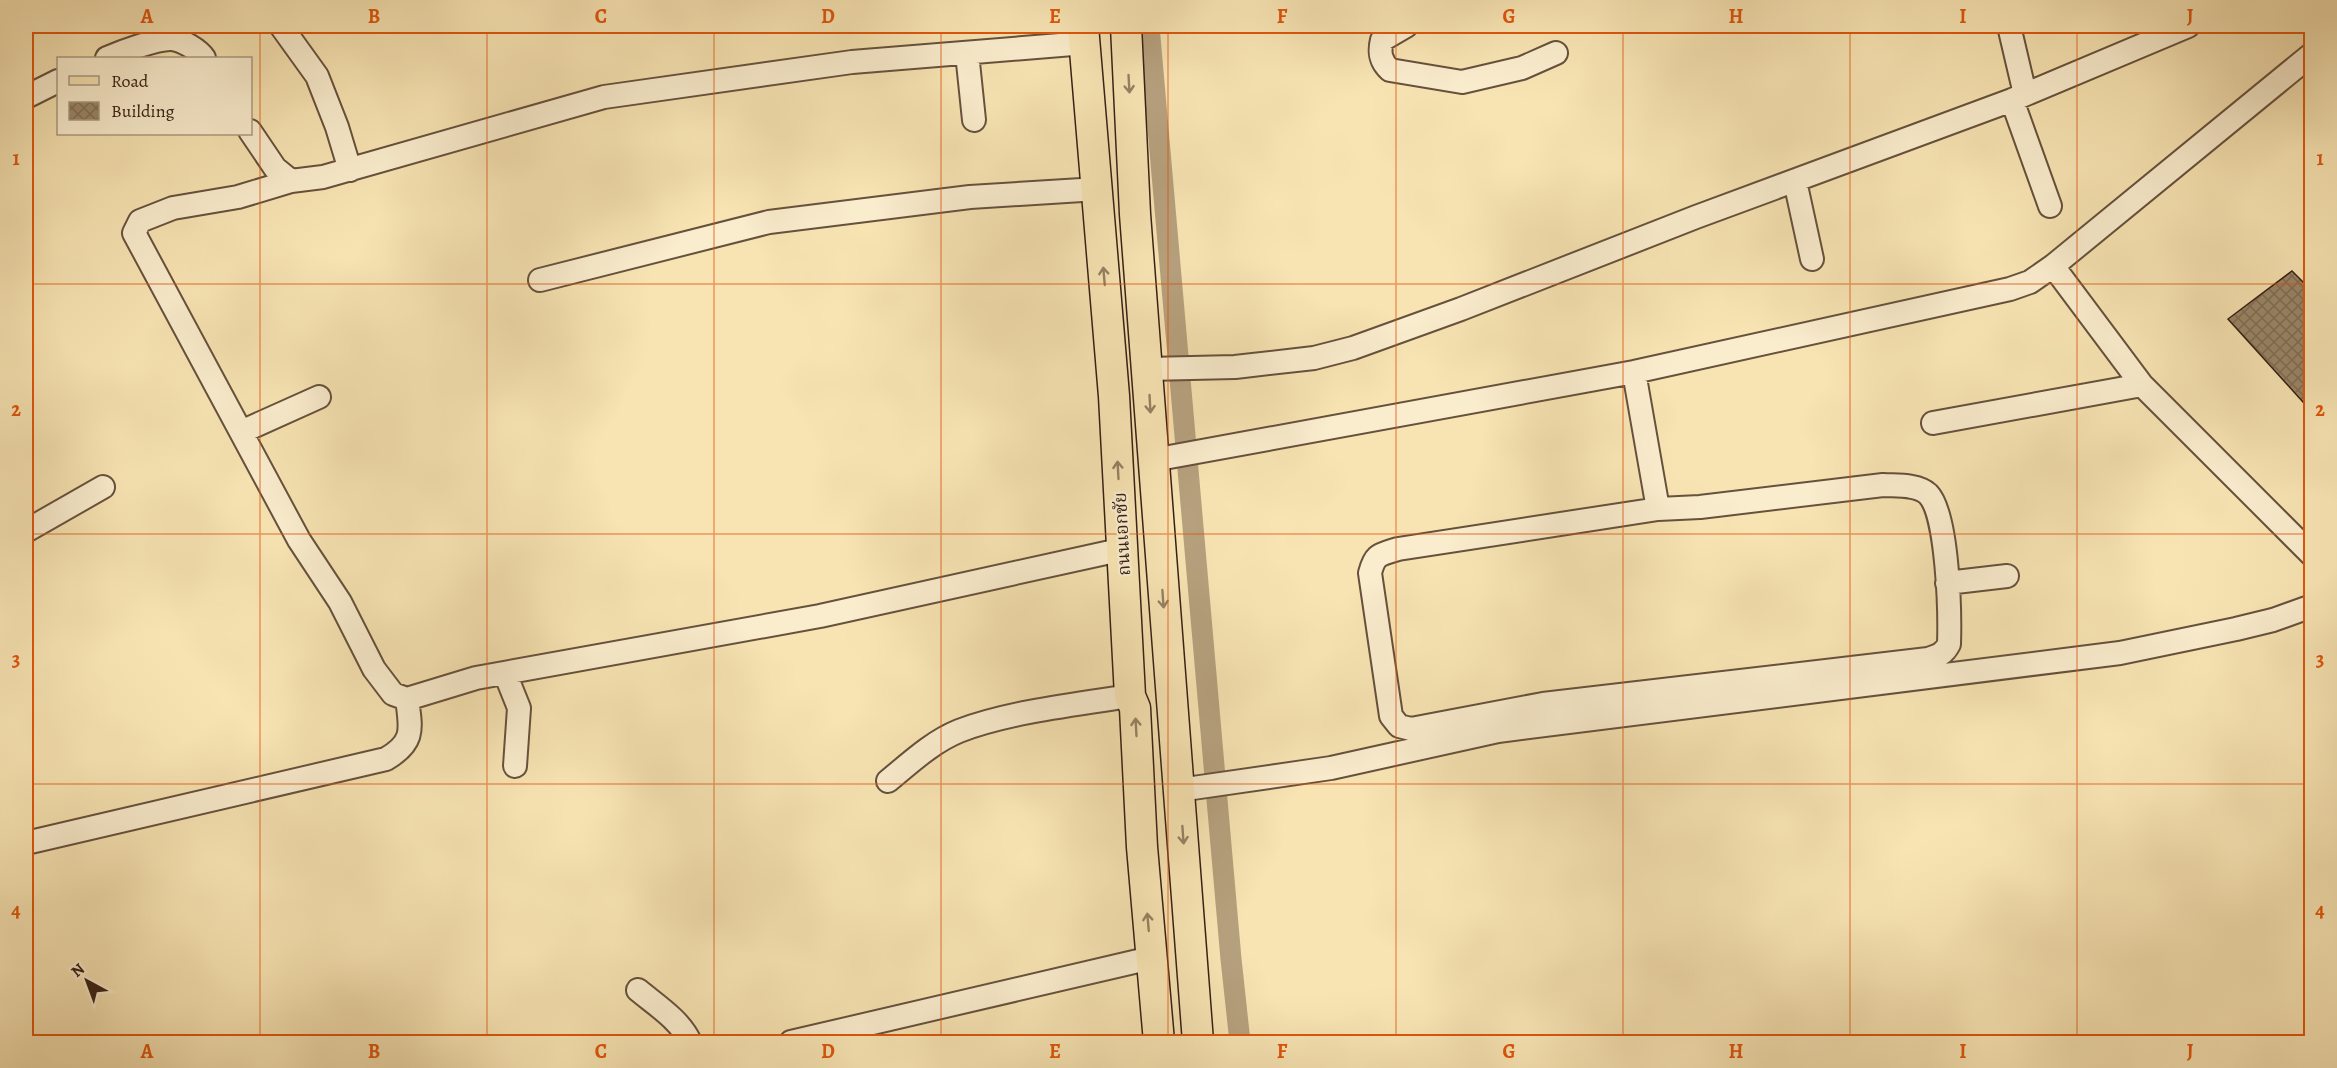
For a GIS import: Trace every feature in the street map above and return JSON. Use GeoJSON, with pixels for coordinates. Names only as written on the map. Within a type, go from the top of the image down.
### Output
{"type":"FeatureCollection","features":[{"type":"Feature","properties":{"kind":"main road","name":"ถนนเอกชัย"},"geometry":{"type":"LineString","coordinates":[[1126,26],[1135,214],[1148,369],[1165,457],[1189,789],[1198,1042]]}},
{"type":"Feature","properties":{"kind":"main road","name":"ถนนเอกชัย"},"geometry":{"type":"LineString","coordinates":[[1084,34],[1098,189],[1124,549],[1130,696],[1135,708],[1142,847],[1159,1042]]}},
{"type":"Feature","properties":{"kind":"street"},"geometry":{"type":"LineString","coordinates":[[281,26],[317,76],[337,127],[350,170]]}},
{"type":"Feature","properties":{"kind":"street"},"geometry":{"type":"LineString","coordinates":[[1406,26],[1382,40],[1380,49],[1383,63],[1390,70],[1462,82],[1522,68],[1556,52]]}},
{"type":"Feature","properties":{"kind":"street"},"geometry":{"type":"LineString","coordinates":[[2009,26],[2018,97],[2050,206]]}},
{"type":"Feature","properties":{"kind":"street"},"geometry":{"type":"LineString","coordinates":[[1148,369],[1235,367],[1314,358],[1353,348],[2018,97],[2188,26]]}},
{"type":"Feature","properties":{"kind":"street"},"geometry":{"type":"LineString","coordinates":[[109,57],[128,49],[173,39],[183,33],[203,57]]}},
{"type":"Feature","properties":{"kind":"street"},"geometry":{"type":"LineString","coordinates":[[1084,34],[967,53],[852,62],[604,97],[323,177],[291,181],[238,197],[173,208],[140,221],[134,233],[299,540],[340,602],[374,669],[393,694],[407,699],[476,678],[820,616],[1124,549]]}},
{"type":"Feature","properties":{"kind":"street"},"geometry":{"type":"LineString","coordinates":[[967,53],[974,120]]}},
{"type":"Feature","properties":{"kind":"street"},"geometry":{"type":"LineString","coordinates":[[1165,457],[1634,372],[2010,289],[2030,282],[2053,266],[2312,54]]}},
{"type":"Feature","properties":{"kind":"street"},"geometry":{"type":"LineString","coordinates":[[26,97],[57,82]]}},
{"type":"Feature","properties":{"kind":"street"},"geometry":{"type":"LineString","coordinates":[[252,134],[274,168],[291,181]]}},
{"type":"Feature","properties":{"kind":"street"},"geometry":{"type":"LineString","coordinates":[[1795,181],[1812,259]]}},
{"type":"Feature","properties":{"kind":"street"},"geometry":{"type":"LineString","coordinates":[[540,280],[769,222],[970,196],[1098,189]]}},
{"type":"Feature","properties":{"kind":"street"},"geometry":{"type":"LineString","coordinates":[[2053,266],[2142,385],[2312,555]]}},
{"type":"Feature","properties":{"kind":"street"},"geometry":{"type":"LineString","coordinates":[[1634,372],[1658,509]]}},
{"type":"Feature","properties":{"kind":"street"},"geometry":{"type":"LineString","coordinates":[[1933,423],[2142,385]]}},
{"type":"Feature","properties":{"kind":"street"},"geometry":{"type":"LineString","coordinates":[[241,432],[319,397]]}},
{"type":"Feature","properties":{"kind":"street"},"geometry":{"type":"LineString","coordinates":[[1883,486],[1907,486],[1923,491],[1935,504],[1939,516],[1947,583],[1949,644],[1945,652],[1938,657],[1928,659],[1543,704],[1411,729],[1399,726],[1390,716],[1370,573],[1373,560],[1379,555],[1398,549],[1658,509],[1700,507],[1883,486]]}},
{"type":"Feature","properties":{"kind":"street"},"geometry":{"type":"LineString","coordinates":[[26,531],[103,487]]}},
{"type":"Feature","properties":{"kind":"street"},"geometry":{"type":"LineString","coordinates":[[1947,583],[2007,576]]}},
{"type":"Feature","properties":{"kind":"street"},"geometry":{"type":"LineString","coordinates":[[1189,789],[1331,768],[1498,731],[2120,653],[2273,620],[2312,606]]}},
{"type":"Feature","properties":{"kind":"street"},"geometry":{"type":"LineString","coordinates":[[505,673],[519,708],[514,766]]}},
{"type":"Feature","properties":{"kind":"street"},"geometry":{"type":"LineString","coordinates":[[888,781],[928,747],[958,731],[995,720],[1130,696]]}},
{"type":"Feature","properties":{"kind":"street"},"geometry":{"type":"LineString","coordinates":[[26,843],[386,759],[401,750],[411,732],[407,699]]}},
{"type":"Feature","properties":{"kind":"street"},"geometry":{"type":"LineString","coordinates":[[791,1042],[1151,958]]}},
{"type":"Feature","properties":{"kind":"street"},"geometry":{"type":"LineString","coordinates":[[638,990],[667,1014],[685,1033],[690,1042]]}},
{"type":"Feature","properties":{"kind":"building"},"geometry":{"type":"Polygon","coordinates":[[[2292,271],[2312,291],[2312,412],[2228,319],[2292,271]]]}},
{"type":"Feature","properties":{"kind":"waterway"},"geometry":{"type":"LineString","coordinates":[[1149,26],[1240,1042]]}}]}
